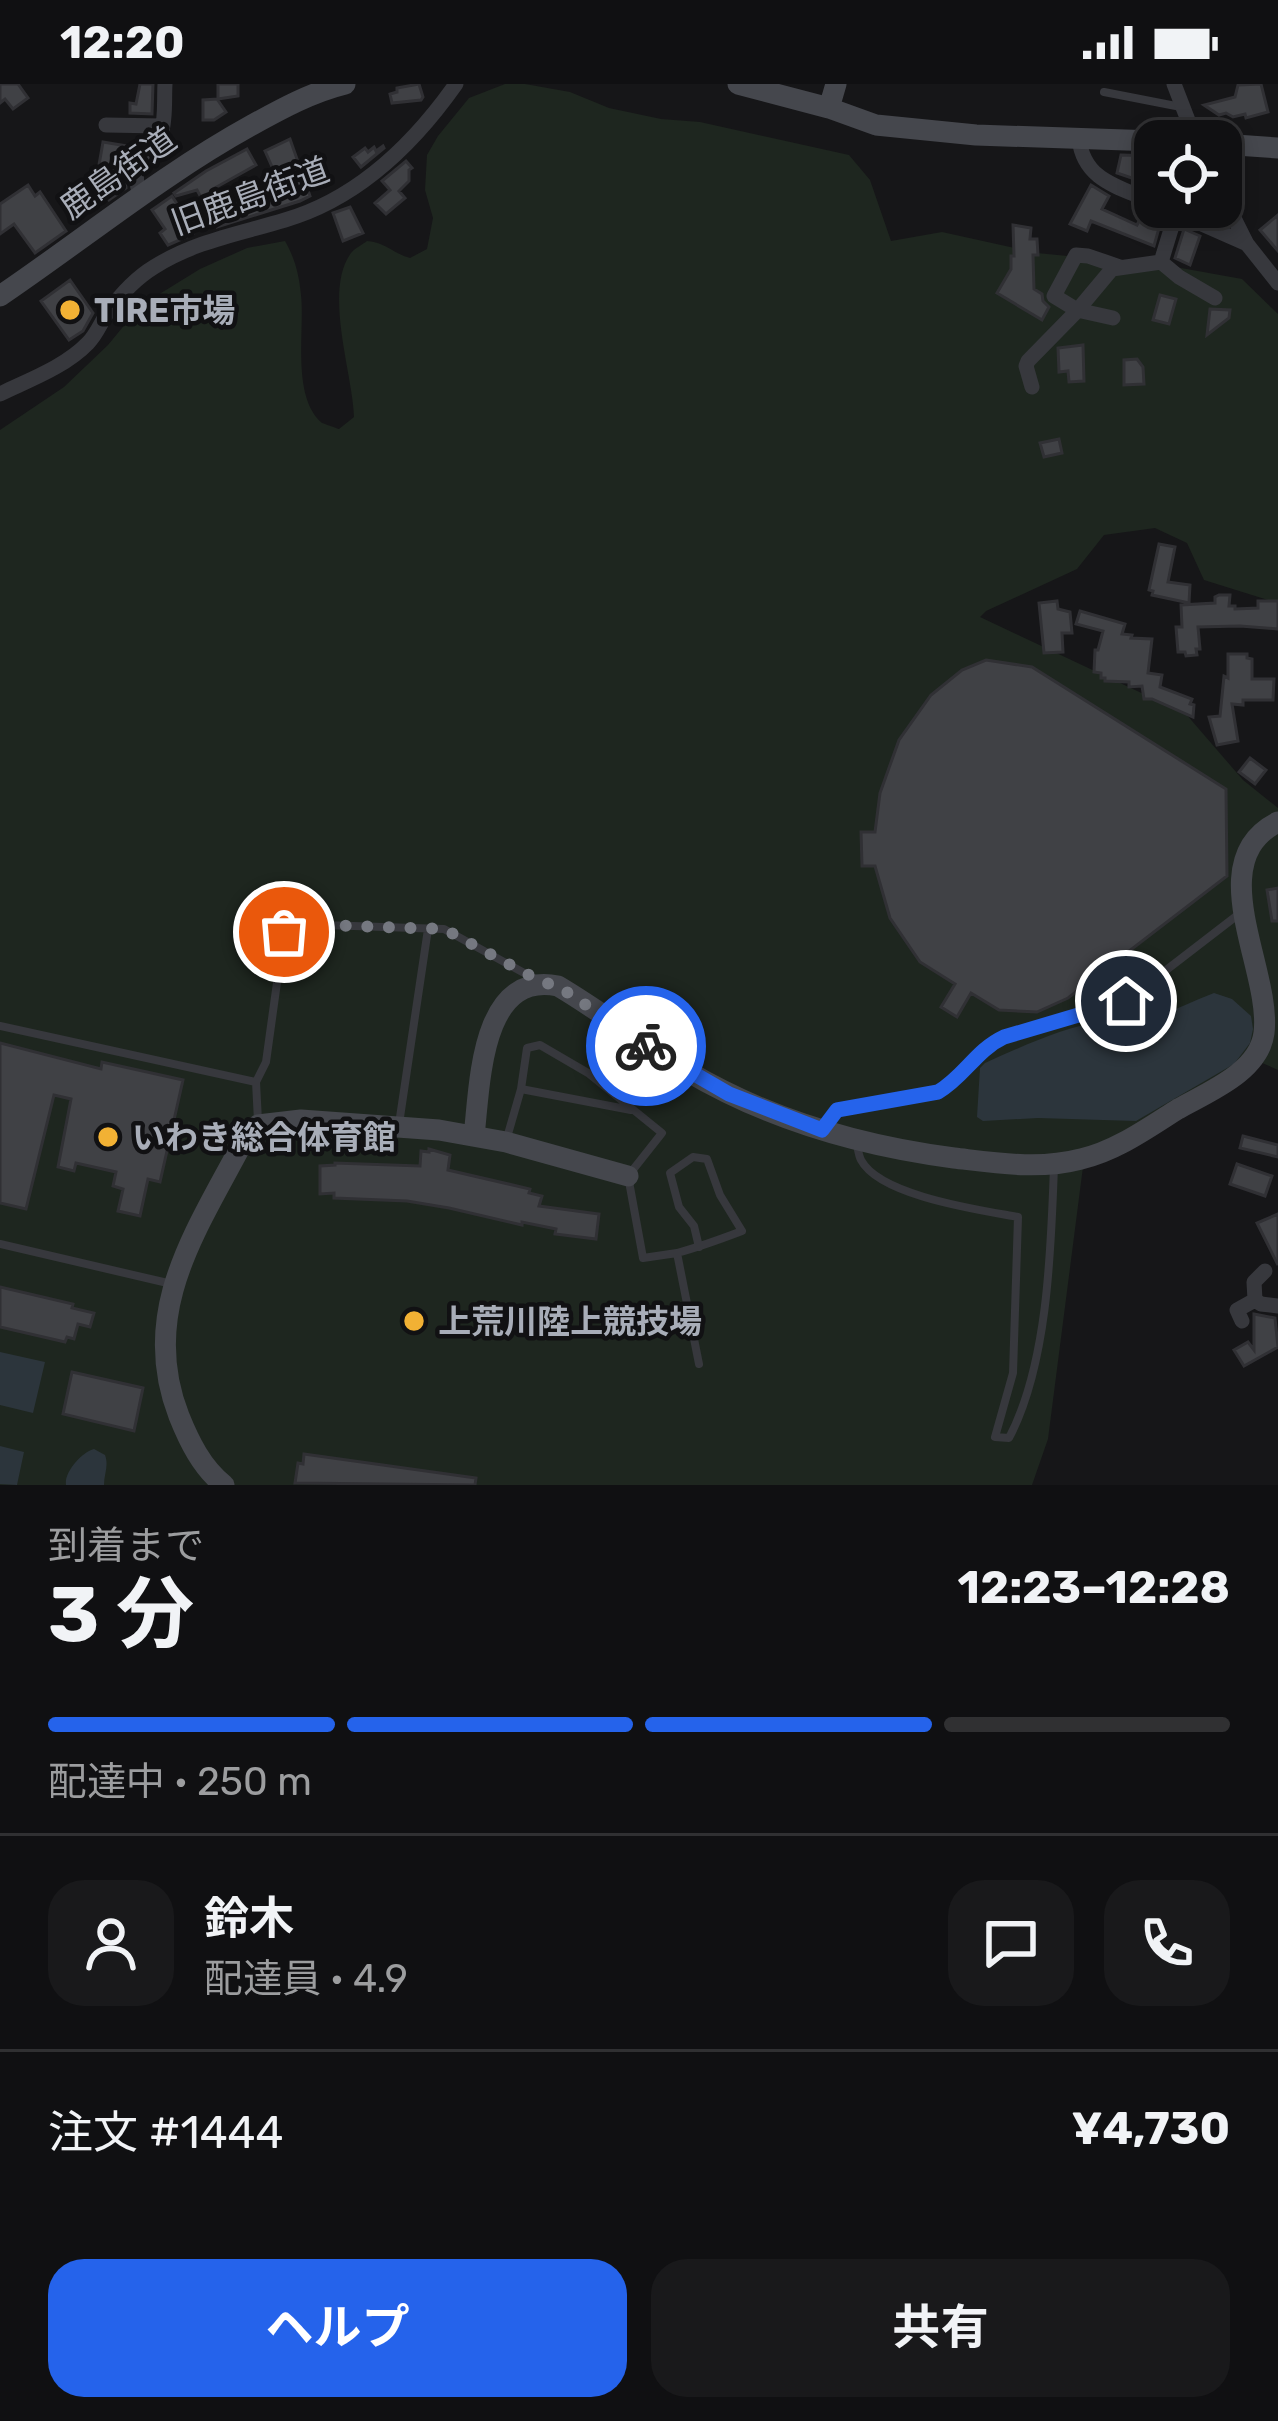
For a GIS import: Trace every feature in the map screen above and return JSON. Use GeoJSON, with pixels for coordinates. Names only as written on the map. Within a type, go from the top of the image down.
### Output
{"type":"FeatureCollection","features":[{"type":"Feature","properties":{"kind":"street"},"geometry":{"type":"LineString","coordinates":[[142,196],[136,172],[163,126],[165,84]]}},
{"type":"Feature","properties":{"kind":"street","name":"鹿島街道"},"geometry":{"type":"LineString","coordinates":[[0,296],[232,135],[304,91],[345,84]]}},
{"type":"Feature","properties":{"kind":"street","name":"旧鹿島街道"},"geometry":{"type":"LineString","coordinates":[[0,394],[82,348],[130,286],[172,256],[191,246],[313,211],[372,177],[456,84]]}},
{"type":"Feature","properties":{"kind":"street"},"geometry":{"type":"LineString","coordinates":[[740,84],[876,124],[925,131],[1134,140]]}},
{"type":"Feature","properties":{"kind":"street"},"geometry":{"type":"LineString","coordinates":[[829,108],[836,84]]}},
{"type":"Feature","properties":{"kind":"street"},"geometry":{"type":"LineString","coordinates":[[1174,84],[1188,120]]}},
{"type":"Feature","properties":{"kind":"street"},"geometry":{"type":"LineString","coordinates":[[106,125],[163,126]]}},
{"type":"Feature","properties":{"kind":"street"},"geometry":{"type":"LineString","coordinates":[[1079,139],[1081,156],[1092,171],[1134,195]]}},
{"type":"Feature","properties":{"kind":"street"},"geometry":{"type":"LineString","coordinates":[[1242,145],[1278,148]]}},
{"type":"Feature","properties":{"kind":"street"},"geometry":{"type":"LineString","coordinates":[[1161,262],[1164,228]]}},
{"type":"Feature","properties":{"kind":"street"},"geometry":{"type":"LineString","coordinates":[[1210,228],[1246,244]]}},
{"type":"Feature","properties":{"kind":"street"},"geometry":{"type":"LineString","coordinates":[[1238,228],[1278,283]]}},
{"type":"Feature","properties":{"kind":"street"},"geometry":{"type":"LineString","coordinates":[[1112,318],[1077,310],[1054,296],[1076,255],[1120,267]]}},
{"type":"Feature","properties":{"kind":"street"},"geometry":{"type":"LineString","coordinates":[[1032,387],[1028,361],[1104,276],[1120,267],[1161,262],[1215,298]]}},
{"type":"Feature","properties":{"kind":"street"},"geometry":{"type":"LineString","coordinates":[[474,1136],[490,1027],[514,995],[542,982],[566,991],[729,1094],[822,1130],[927,1154],[1009,1165],[1084,1159],[1114,1147],[1230,1079],[1254,1058],[1264,1034],[1240,879],[1251,843],[1278,822]]}},
{"type":"Feature","properties":{"kind":"street"},"geometry":{"type":"LineString","coordinates":[[215,1483],[187,1436],[166,1372],[165,1337],[177,1270],[244,1140],[258,1125],[301,1120],[399,1125],[506,1142],[628,1176]]}},
{"type":"Feature","properties":{"kind":"street"},"geometry":{"type":"LineString","coordinates":[[1255,1300],[1253,1282],[1265,1271]]}},
{"type":"Feature","properties":{"kind":"street"},"geometry":{"type":"LineString","coordinates":[[1255,1300],[1278,1306]]}},
{"type":"Feature","properties":{"kind":"street"},"geometry":{"type":"LineString","coordinates":[[1242,1321],[1237,1310],[1255,1300]]}},
{"type":"Feature","properties":{"kind":"lane"},"geometry":{"type":"LineString","coordinates":[[1104,92],[1183,107]]}},
{"type":"Feature","properties":{"kind":"lane"},"geometry":{"type":"LineString","coordinates":[[822,1130],[837,1110],[938,1092],[986,1046],[1004,1037],[1126,1001],[1245,909]]}},
{"type":"Feature","properties":{"kind":"lane"},"geometry":{"type":"LineString","coordinates":[[258,1125],[256,1082],[266,1062],[284,932],[293,924],[444,929],[542,982]]}},
{"type":"Feature","properties":{"kind":"lane"},"geometry":{"type":"LineString","coordinates":[[399,1125],[428,929]]}},
{"type":"Feature","properties":{"kind":"lane"},"geometry":{"type":"LineString","coordinates":[[0,1026],[256,1082]]}},
{"type":"Feature","properties":{"kind":"lane"},"geometry":{"type":"LineString","coordinates":[[506,1142],[521,1089],[526,1048],[540,1045],[588,1072],[662,1133],[628,1176],[643,1258],[677,1253],[699,1246],[742,1231],[720,1195],[707,1159],[694,1156],[670,1173],[679,1207],[694,1226],[699,1246]]}},
{"type":"Feature","properties":{"kind":"lane"},"geometry":{"type":"LineString","coordinates":[[521,1089],[633,1111]]}},
{"type":"Feature","properties":{"kind":"lane"},"geometry":{"type":"LineString","coordinates":[[856,1140],[861,1162],[885,1181],[929,1199],[1018,1217],[1013,1373],[995,1437],[1009,1438],[1024,1411],[1036,1367],[1054,1164]]}},
{"type":"Feature","properties":{"kind":"lane"},"geometry":{"type":"LineString","coordinates":[[0,1244],[173,1284]]}},
{"type":"Feature","properties":{"kind":"lane"},"geometry":{"type":"LineString","coordinates":[[677,1253],[699,1364]]}},
{"type":"Feature","properties":{"kind":"shaded area"},"geometry":{"type":"Polygon","coordinates":[[[505,84],[570,92],[609,108],[700,122],[849,155],[870,180],[891,241],[942,232],[1037,253],[1170,266],[1242,279],[1278,314],[1278,603],[1204,580],[1187,543],[1155,528],[1104,535],[1077,569],[980,617],[1186,714],[1243,780],[1278,808],[1278,1070],[1253,1059],[1084,1159],[1048,1439],[1032,1485],[0,1485],[0,430],[64,387],[153,298],[247,248],[285,241],[300,287],[306,397],[322,423],[339,429],[354,417],[339,310],[343,269],[351,253],[367,241],[410,258],[427,249],[433,218],[425,190],[427,155],[469,98],[505,84]]]}},
{"type":"Feature","properties":{"kind":"shaded area"},"geometry":{"type":"Polygon","coordinates":[[[1214,993],[1232,999],[1251,1016],[1250,1043],[1234,1064],[1136,1121],[983,1121],[977,1117],[980,1068],[985,1063],[1073,1028],[1110,1020],[1151,1019],[1214,993]]]}},
{"type":"Feature","properties":{"kind":"shaded area"},"geometry":{"type":"Polygon","coordinates":[[[0,1352],[45,1362],[33,1413],[0,1405],[0,1352]]]}},
{"type":"Feature","properties":{"kind":"shaded area"},"geometry":{"type":"Polygon","coordinates":[[[0,1446],[24,1452],[17,1485],[0,1484],[0,1446]]]}},
{"type":"Feature","properties":{"kind":"shaded area"},"geometry":{"type":"Polygon","coordinates":[[[94,1449],[105,1455],[104,1485],[66,1485],[75,1463],[94,1449]]]}},
{"type":"Feature","properties":{"kind":"building"},"geometry":{"type":"Polygon","coordinates":[[[0,84],[18,84],[28,98],[13,109],[5,99],[0,103],[0,84]]]}},
{"type":"Feature","properties":{"kind":"building"},"geometry":{"type":"Polygon","coordinates":[[[140,84],[153,84],[152,114],[130,113],[140,84]]]}},
{"type":"Feature","properties":{"kind":"building"},"geometry":{"type":"Polygon","coordinates":[[[218,84],[238,84],[238,96],[218,99],[218,84]]]}},
{"type":"Feature","properties":{"kind":"building"},"geometry":{"type":"Polygon","coordinates":[[[419,84],[421,100],[392,103],[390,94],[397,88],[419,84]]]}},
{"type":"Feature","properties":{"kind":"building"},"geometry":{"type":"Polygon","coordinates":[[[1261,84],[1268,112],[1233,117],[1204,105],[1235,97],[1238,85],[1261,84]]]}},
{"type":"Feature","properties":{"kind":"building"},"geometry":{"type":"Polygon","coordinates":[[[217,99],[226,112],[214,120],[203,120],[203,100],[217,99]]]}},
{"type":"Feature","properties":{"kind":"building"},"geometry":{"type":"Polygon","coordinates":[[[290,139],[310,196],[300,201],[217,227],[197,190],[174,193],[247,149],[256,165],[213,189],[223,207],[281,187],[265,151],[290,139]]]}},
{"type":"Feature","properties":{"kind":"building"},"geometry":{"type":"Polygon","coordinates":[[[103,142],[133,147],[126,188],[109,200],[96,182],[103,142]]]}},
{"type":"Feature","properties":{"kind":"building"},"geometry":{"type":"Polygon","coordinates":[[[383,146],[361,167],[353,157],[365,148],[368,152],[383,146]]]}},
{"type":"Feature","properties":{"kind":"building"},"geometry":{"type":"Polygon","coordinates":[[[1121,155],[1134,155],[1134,179],[1117,173],[1121,155]]]}},
{"type":"Feature","properties":{"kind":"building"},"geometry":{"type":"Polygon","coordinates":[[[406,161],[412,168],[409,181],[399,191],[405,198],[386,214],[375,203],[390,190],[382,181],[406,161]]]}},
{"type":"Feature","properties":{"kind":"building"},"geometry":{"type":"Polygon","coordinates":[[[28,185],[35,196],[40,192],[66,231],[35,253],[14,224],[0,234],[0,204],[28,185]]]}},
{"type":"Feature","properties":{"kind":"building"},"geometry":{"type":"Polygon","coordinates":[[[1091,185],[1109,196],[1102,209],[1134,224],[1134,228],[1159,228],[1154,246],[1091,221],[1087,231],[1070,224],[1091,185]]]}},
{"type":"Feature","properties":{"kind":"building"},"geometry":{"type":"Polygon","coordinates":[[[172,196],[193,234],[168,245],[160,233],[165,229],[152,210],[172,196]]]}},
{"type":"Feature","properties":{"kind":"building"},"geometry":{"type":"Polygon","coordinates":[[[350,207],[363,233],[343,241],[333,213],[350,207]]]}},
{"type":"Feature","properties":{"kind":"building"},"geometry":{"type":"Polygon","coordinates":[[[1278,215],[1278,251],[1260,230],[1278,215]]]}},
{"type":"Feature","properties":{"kind":"building"},"geometry":{"type":"Polygon","coordinates":[[[1013,225],[1031,228],[1030,239],[1037,239],[1034,289],[1049,307],[1042,320],[997,293],[1011,269],[1013,225]]]}},
{"type":"Feature","properties":{"kind":"building"},"geometry":{"type":"Polygon","coordinates":[[[1184,229],[1200,236],[1190,265],[1175,258],[1184,229]]]}},
{"type":"Feature","properties":{"kind":"building","name":"TIRE市場"},"geometry":{"type":"Polygon","coordinates":[[[70,280],[93,313],[83,331],[69,340],[41,301],[70,280]]]}},
{"type":"Feature","properties":{"kind":"building"},"geometry":{"type":"Polygon","coordinates":[[[1160,295],[1176,299],[1169,324],[1153,320],[1160,295]]]}},
{"type":"Feature","properties":{"kind":"building"},"geometry":{"type":"Polygon","coordinates":[[[1210,309],[1230,310],[1229,318],[1207,335],[1210,309]]]}},
{"type":"Feature","properties":{"kind":"building"},"geometry":{"type":"Polygon","coordinates":[[[1083,345],[1084,381],[1069,382],[1068,371],[1059,372],[1058,348],[1083,345]]]}},
{"type":"Feature","properties":{"kind":"building"},"geometry":{"type":"Polygon","coordinates":[[[1137,359],[1143,367],[1144,384],[1124,385],[1124,360],[1137,359]]]}},
{"type":"Feature","properties":{"kind":"building"},"geometry":{"type":"Polygon","coordinates":[[[1059,439],[1062,453],[1044,457],[1040,443],[1059,439]]]}},
{"type":"Feature","properties":{"kind":"building"},"geometry":{"type":"Polygon","coordinates":[[[1159,544],[1175,547],[1168,582],[1190,585],[1189,603],[1152,595],[1149,590],[1159,544]]]}},
{"type":"Feature","properties":{"kind":"building"},"geometry":{"type":"Polygon","coordinates":[[[1219,595],[1230,595],[1229,606],[1235,609],[1258,608],[1258,601],[1278,601],[1278,629],[1198,627],[1197,655],[1178,652],[1181,605],[1215,603],[1219,595]]]}},
{"type":"Feature","properties":{"kind":"building"},"geometry":{"type":"Polygon","coordinates":[[[1057,601],[1058,609],[1070,612],[1072,633],[1062,633],[1063,652],[1044,653],[1039,603],[1057,601]]]}},
{"type":"Feature","properties":{"kind":"building"},"geometry":{"type":"Polygon","coordinates":[[[1080,611],[1125,624],[1122,634],[1131,638],[1152,639],[1148,673],[1162,675],[1160,687],[1192,699],[1193,717],[1144,699],[1142,686],[1105,681],[1101,673],[1094,672],[1095,650],[1103,631],[1076,624],[1080,611]]]}},
{"type":"Feature","properties":{"kind":"building"},"geometry":{"type":"Polygon","coordinates":[[[1228,654],[1247,654],[1252,659],[1252,679],[1274,679],[1273,700],[1232,704],[1238,741],[1217,745],[1209,717],[1220,716],[1228,654]]]}},
{"type":"Feature","properties":{"kind":"building"},"geometry":{"type":"Polygon","coordinates":[[[986,660],[1032,667],[1226,789],[1227,876],[1068,998],[1037,1012],[999,1010],[971,993],[957,1017],[941,1007],[955,984],[920,962],[890,918],[875,866],[862,866],[861,832],[875,832],[880,793],[899,740],[931,695],[962,670],[986,660]]]}},
{"type":"Feature","properties":{"kind":"building"},"geometry":{"type":"Polygon","coordinates":[[[1250,758],[1266,770],[1255,784],[1239,772],[1250,758]]]}},
{"type":"Feature","properties":{"kind":"building"},"geometry":{"type":"Polygon","coordinates":[[[1278,888],[1278,921],[1272,921],[1267,890],[1278,888]]]}},
{"type":"Feature","properties":{"kind":"building"},"geometry":{"type":"Polygon","coordinates":[[[0,1043],[101,1069],[102,1062],[183,1080],[160,1182],[148,1179],[140,1216],[118,1211],[123,1189],[113,1186],[116,1172],[76,1163],[74,1171],[58,1167],[71,1099],[54,1095],[26,1209],[0,1203],[0,1043]]]}},
{"type":"Feature","properties":{"kind":"building"},"geometry":{"type":"Polygon","coordinates":[[[1243,1136],[1278,1145],[1278,1157],[1240,1148],[1243,1136]]]}},
{"type":"Feature","properties":{"kind":"building"},"geometry":{"type":"Polygon","coordinates":[[[421,1151],[450,1155],[448,1170],[530,1189],[529,1193],[542,1196],[539,1206],[599,1214],[596,1239],[407,1201],[320,1194],[320,1166],[420,1166],[421,1151]]]}},
{"type":"Feature","properties":{"kind":"building"},"geometry":{"type":"Polygon","coordinates":[[[1237,1164],[1272,1176],[1265,1196],[1230,1184],[1237,1164]]]}},
{"type":"Feature","properties":{"kind":"building"},"geometry":{"type":"Polygon","coordinates":[[[1278,1214],[1278,1265],[1257,1223],[1278,1214]]]}},
{"type":"Feature","properties":{"kind":"building"},"geometry":{"type":"Polygon","coordinates":[[[0,1287],[94,1313],[90,1327],[78,1324],[74,1339],[67,1337],[65,1342],[0,1327],[0,1287]]]}},
{"type":"Feature","properties":{"kind":"building"},"geometry":{"type":"Polygon","coordinates":[[[1254,1314],[1275,1318],[1278,1347],[1244,1366],[1234,1350],[1248,1342],[1254,1350],[1254,1314]]]}},
{"type":"Feature","properties":{"kind":"building"},"geometry":{"type":"Polygon","coordinates":[[[72,1372],[143,1388],[134,1431],[63,1414],[72,1372]]]}},
{"type":"Feature","properties":{"kind":"building"},"geometry":{"type":"Polygon","coordinates":[[[304,1454],[476,1478],[475,1485],[295,1483],[304,1454]]]}},
{"type":"Feature","properties":{"kind":"way so far"},"geometry":{"type":"LineString","coordinates":[[284,932],[293,924],[444,929],[558,986],[646,1046]]}},
{"type":"Feature","properties":{"kind":"place","name":"TIRE市場"},"geometry":{"type":"Point","coordinates":[70,310]}},
{"type":"Feature","properties":{"kind":"place","name":"いわき総合体育館"},"geometry":{"type":"Point","coordinates":[108,1137]}},
{"type":"Feature","properties":{"kind":"place","name":"上荒川陸上競技場"},"geometry":{"type":"Point","coordinates":[414,1321]}},
{"type":"Feature","properties":{"kind":"route"},"geometry":{"type":"LineString","coordinates":[[646,1046],[729,1094],[822,1130],[837,1110],[938,1092],[986,1046],[1004,1037],[1126,1001]]}}]}
